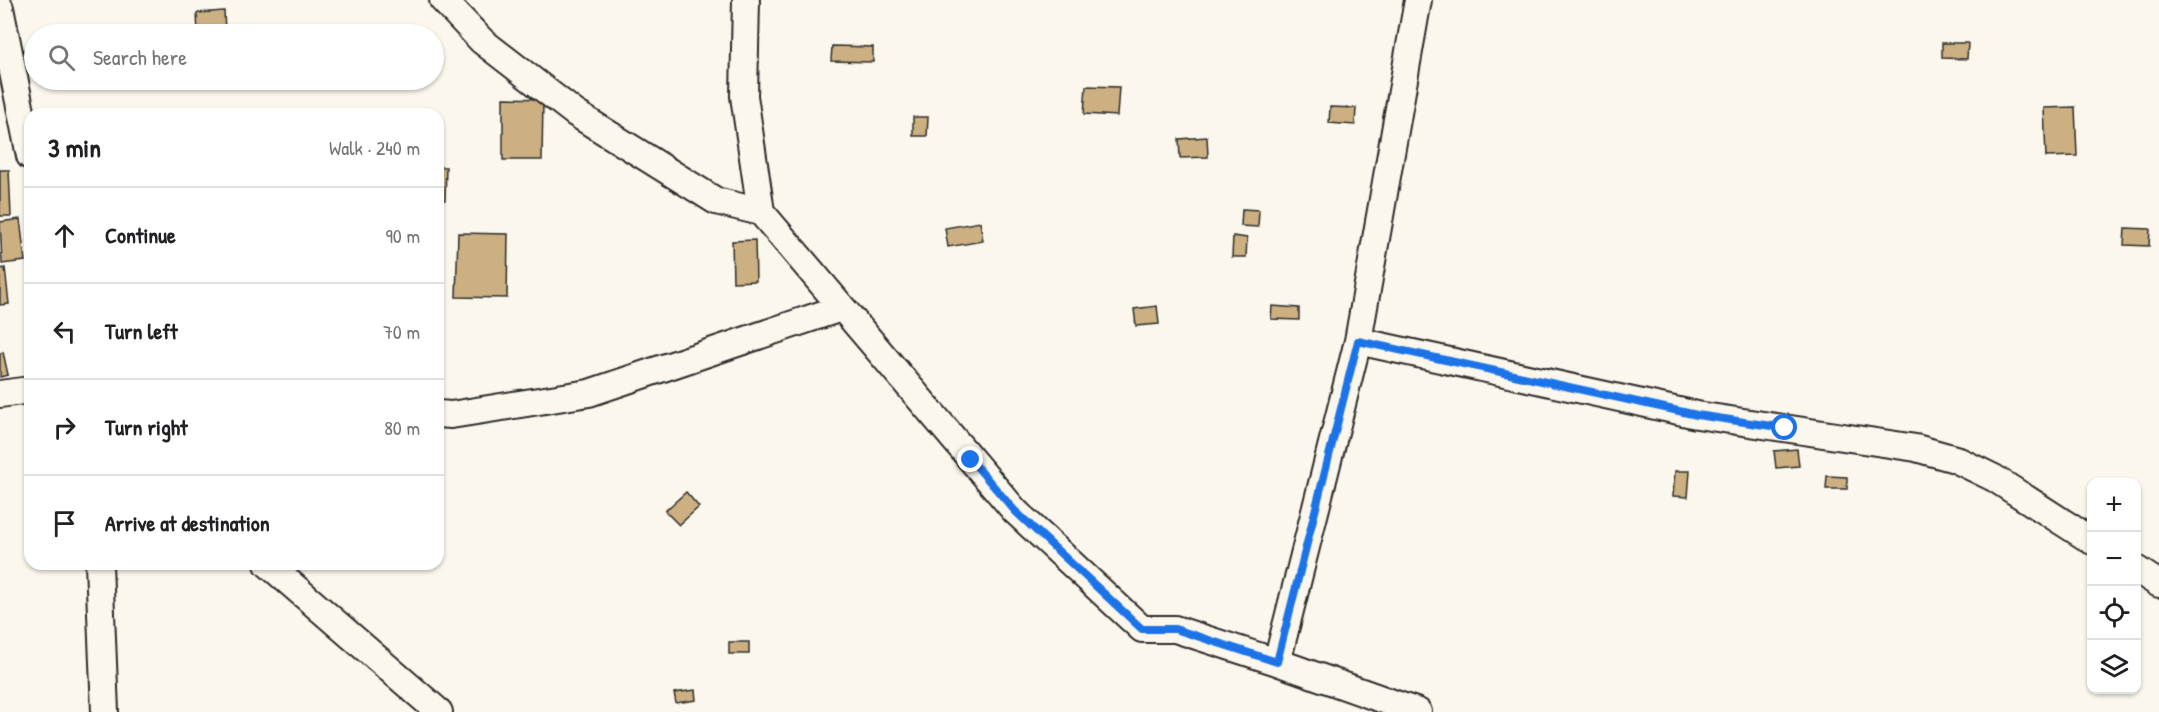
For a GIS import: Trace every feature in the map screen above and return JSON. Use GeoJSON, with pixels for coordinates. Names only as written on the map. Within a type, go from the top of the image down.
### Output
{"type":"FeatureCollection","features":[{"type":"Feature","properties":{"kind":"street"},"geometry":{"type":"LineString","coordinates":[[443,0],[482,42],[575,113],[716,201],[761,212]]}},
{"type":"Feature","properties":{"kind":"street"},"geometry":{"type":"LineString","coordinates":[[746,0],[744,96],[761,212],[1015,511],[1142,629],[1175,629],[1418,712]]}},
{"type":"Feature","properties":{"kind":"street"},"geometry":{"type":"LineString","coordinates":[[1277,662],[1358,341],[1418,0]]}},
{"type":"Feature","properties":{"kind":"street"},"geometry":{"type":"LineString","coordinates":[[0,8],[24,126]]}},
{"type":"Feature","properties":{"kind":"street"},"geometry":{"type":"LineString","coordinates":[[444,414],[589,393],[841,308]]}},
{"type":"Feature","properties":{"kind":"street"},"geometry":{"type":"LineString","coordinates":[[1358,341],[1697,415],[1916,448],[1955,459],[1994,478],[2087,538]]}},
{"type":"Feature","properties":{"kind":"street"},"geometry":{"type":"LineString","coordinates":[[0,394],[24,391]]}},
{"type":"Feature","properties":{"kind":"street"},"geometry":{"type":"LineString","coordinates":[[99,570],[105,712]]}},
{"type":"Feature","properties":{"kind":"street"},"geometry":{"type":"LineString","coordinates":[[275,570],[439,712]]}},
{"type":"Feature","properties":{"kind":"street"},"geometry":{"type":"LineString","coordinates":[[2141,572],[2159,584]]}},
{"type":"Feature","properties":{"kind":"building"},"geometry":{"type":"Polygon","coordinates":[[[224,11],[225,24],[198,24],[197,13],[224,11]]]}},
{"type":"Feature","properties":{"kind":"building"},"geometry":{"type":"Polygon","coordinates":[[[1942,43],[1968,43],[1967,59],[1942,58],[1942,43]]]}},
{"type":"Feature","properties":{"kind":"building"},"geometry":{"type":"Polygon","coordinates":[[[832,46],[873,47],[873,62],[831,61],[832,46]]]}},
{"type":"Feature","properties":{"kind":"building"},"geometry":{"type":"Polygon","coordinates":[[[1086,86],[1119,87],[1117,116],[1084,114],[1086,86]]]}},
{"type":"Feature","properties":{"kind":"building"},"geometry":{"type":"Polygon","coordinates":[[[503,98],[543,99],[542,160],[503,160],[503,98]]]}},
{"type":"Feature","properties":{"kind":"building"},"geometry":{"type":"Polygon","coordinates":[[[1330,107],[1356,108],[1355,125],[1329,123],[1330,107]]]}},
{"type":"Feature","properties":{"kind":"building"},"geometry":{"type":"Polygon","coordinates":[[[2075,107],[2077,156],[2046,157],[2044,108],[2075,107]]]}},
{"type":"Feature","properties":{"kind":"building"},"geometry":{"type":"Polygon","coordinates":[[[913,117],[928,117],[927,136],[913,136],[913,117]]]}},
{"type":"Feature","properties":{"kind":"building"},"geometry":{"type":"Polygon","coordinates":[[[1207,137],[1208,157],[1180,158],[1179,139],[1207,137]]]}},
{"type":"Feature","properties":{"kind":"building"},"geometry":{"type":"Polygon","coordinates":[[[444,167],[446,167],[445,200],[444,167]]]}},
{"type":"Feature","properties":{"kind":"building"},"geometry":{"type":"Polygon","coordinates":[[[0,170],[9,170],[11,216],[0,216],[0,170]]]}},
{"type":"Feature","properties":{"kind":"building"},"geometry":{"type":"Polygon","coordinates":[[[1242,209],[1259,210],[1258,227],[1241,226],[1242,209]]]}},
{"type":"Feature","properties":{"kind":"building"},"geometry":{"type":"Polygon","coordinates":[[[20,219],[24,261],[2,264],[0,222],[20,219]]]}},
{"type":"Feature","properties":{"kind":"building"},"geometry":{"type":"Polygon","coordinates":[[[980,222],[983,241],[948,247],[945,228],[980,222]]]}},
{"type":"Feature","properties":{"kind":"building"},"geometry":{"type":"Polygon","coordinates":[[[2125,228],[2150,229],[2149,246],[2124,245],[2125,228]]]}},
{"type":"Feature","properties":{"kind":"building"},"geometry":{"type":"Polygon","coordinates":[[[458,233],[508,234],[507,298],[456,297],[458,233]]]}},
{"type":"Feature","properties":{"kind":"building"},"geometry":{"type":"Polygon","coordinates":[[[1233,236],[1247,238],[1246,257],[1232,257],[1233,236]]]}},
{"type":"Feature","properties":{"kind":"building"},"geometry":{"type":"Polygon","coordinates":[[[755,240],[756,281],[733,282],[732,241],[755,240]]]}},
{"type":"Feature","properties":{"kind":"building"},"geometry":{"type":"Polygon","coordinates":[[[5,268],[9,304],[0,305],[0,269],[5,268]]]}},
{"type":"Feature","properties":{"kind":"building"},"geometry":{"type":"Polygon","coordinates":[[[1157,306],[1159,324],[1136,326],[1134,309],[1157,306]]]}},
{"type":"Feature","properties":{"kind":"building"},"geometry":{"type":"Polygon","coordinates":[[[1272,306],[1299,308],[1299,320],[1271,319],[1272,306]]]}},
{"type":"Feature","properties":{"kind":"building"},"geometry":{"type":"Polygon","coordinates":[[[3,352],[8,375],[0,377],[0,353],[3,352]]]}},
{"type":"Feature","properties":{"kind":"building"},"geometry":{"type":"Polygon","coordinates":[[[1797,449],[1799,466],[1776,468],[1774,451],[1797,449]]]}},
{"type":"Feature","properties":{"kind":"building"},"geometry":{"type":"Polygon","coordinates":[[[1675,471],[1690,471],[1688,497],[1673,496],[1675,471]]]}},
{"type":"Feature","properties":{"kind":"building"},"geometry":{"type":"Polygon","coordinates":[[[1827,476],[1847,477],[1847,489],[1826,489],[1827,476]]]}},
{"type":"Feature","properties":{"kind":"building"},"geometry":{"type":"Polygon","coordinates":[[[686,492],[699,507],[679,525],[665,511],[686,492]]]}},
{"type":"Feature","properties":{"kind":"building"},"geometry":{"type":"Polygon","coordinates":[[[729,642],[749,642],[749,654],[729,654],[729,642]]]}},
{"type":"Feature","properties":{"kind":"building"},"geometry":{"type":"Polygon","coordinates":[[[695,690],[696,700],[676,703],[674,693],[695,690]]]}},
{"type":"Feature","properties":{"kind":"route"},"geometry":{"type":"LineString","coordinates":[[971,460],[1015,511],[1142,629],[1175,629],[1277,662],[1358,341],[1697,415],[1785,428]]}}]}
